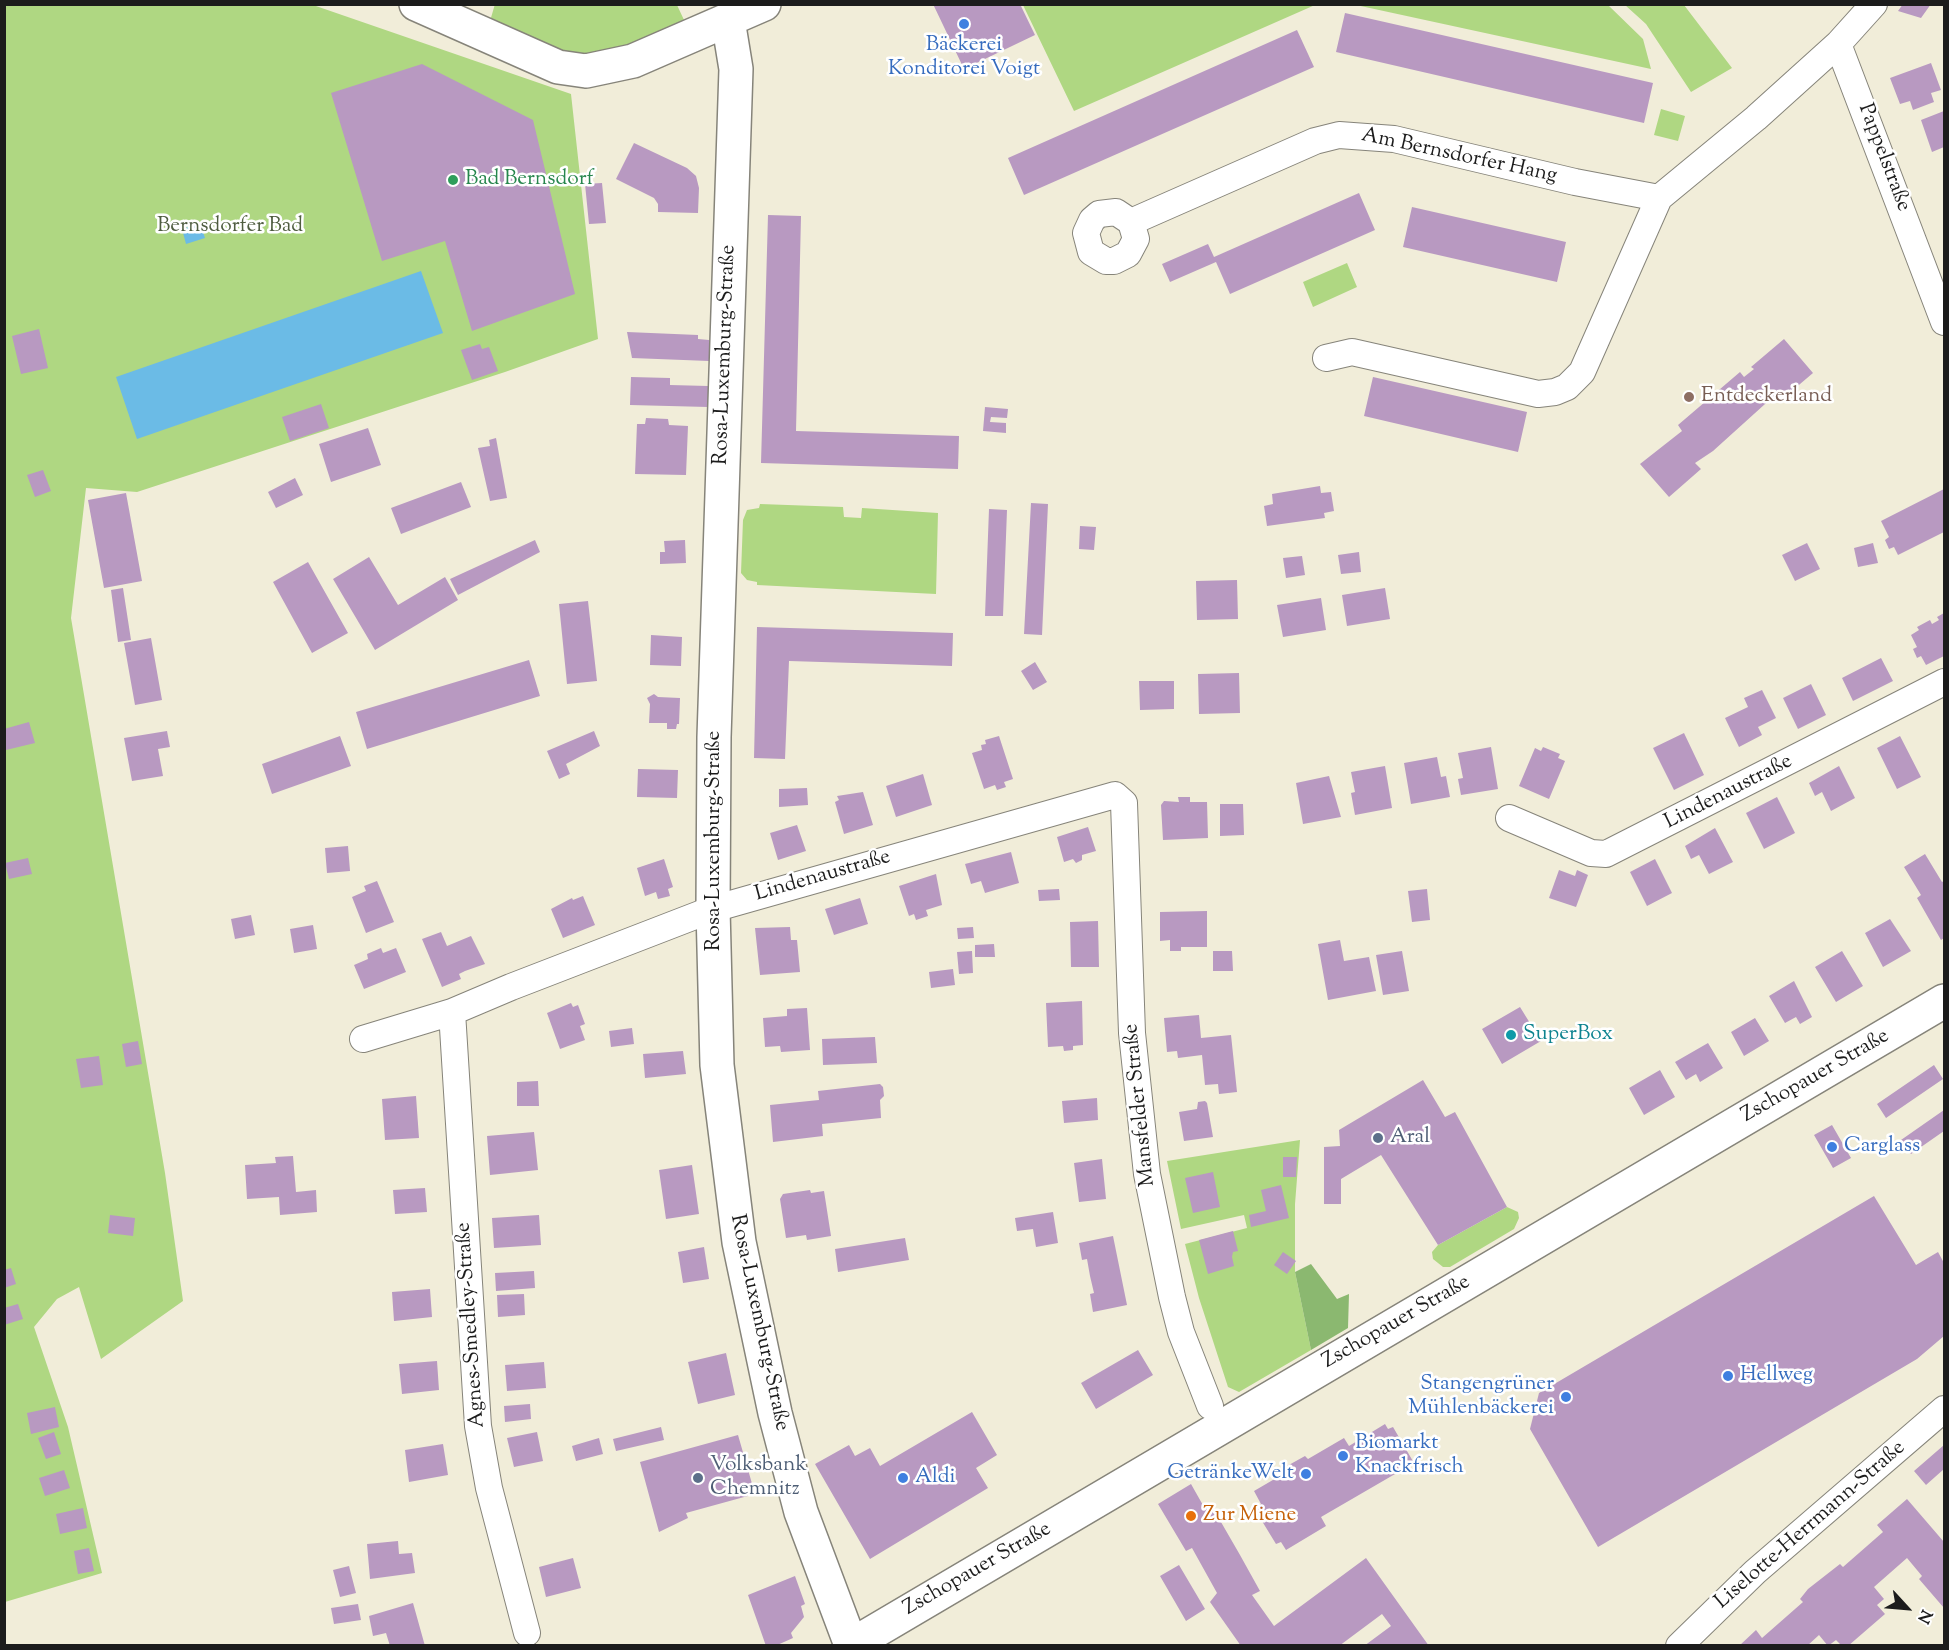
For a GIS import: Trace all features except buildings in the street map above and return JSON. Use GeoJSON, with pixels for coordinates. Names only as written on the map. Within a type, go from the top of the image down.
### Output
{"type":"FeatureCollection","features":[{"type":"Feature","properties":{"kind":"street"},"geometry":{"type":"LineString","coordinates":[[416,4],[558,66],[586,71],[633,62],[764,4]]}},
{"type":"Feature","properties":{"kind":"street"},"geometry":{"type":"LineString","coordinates":[[1326,358],[1352,352],[1538,394],[1556,392],[1568,387],[1582,372],[1659,198],[1756,118],[1838,44],[1874,4]]}},
{"type":"Feature","properties":{"kind":"street","name":"Rosa-Luxemburg-Straße"},"geometry":{"type":"LineString","coordinates":[[728,20],[736,69],[714,737],[713,909],[717,1065],[739,1242],[788,1466],[801,1512],[850,1645]]}},
{"type":"Feature","properties":{"kind":"street","name":"Pappelstraße"},"geometry":{"type":"LineString","coordinates":[[1838,44],[1944,322]]}},
{"type":"Feature","properties":{"kind":"street","name":"Am Bernsdorfer Hang"},"geometry":{"type":"LineString","coordinates":[[1131,222],[1315,141],[1339,135],[1394,139],[1575,182],[1659,198]]}},
{"type":"Feature","properties":{"kind":"street","name":"Lindenaustraße"},"geometry":{"type":"LineString","coordinates":[[1509,819],[1592,853],[1606,854],[1944,682]]}},
{"type":"Feature","properties":{"kind":"street","name":"Lindenaustraße"},"geometry":{"type":"LineString","coordinates":[[363,1039],[452,1012],[713,909],[1112,794],[1119,797]]}},
{"type":"Feature","properties":{"kind":"street","name":"Mansfelder Straße"},"geometry":{"type":"LineString","coordinates":[[1119,797],[1124,803],[1133,1054],[1147,1174],[1181,1332],[1210,1406]]}},
{"type":"Feature","properties":{"kind":"street","name":"Zschopauer Straße"},"geometry":{"type":"LineString","coordinates":[[850,1645],[1944,1001]]}},
{"type":"Feature","properties":{"kind":"street","name":"Agnes-Smedley-Straße"},"geometry":{"type":"LineString","coordinates":[[452,1012],[478,1426],[489,1488],[526,1633]]}},
{"type":"Feature","properties":{"kind":"street","name":"Liselotte-Herrmann-Straße"},"geometry":{"type":"LineString","coordinates":[[1678,1646],[1755,1572],[1944,1410]]}},
{"type":"Feature","properties":{"kind":"green space"},"geometry":{"type":"Polygon","coordinates":[[[495,4],[677,5],[684,20],[628,45],[577,57],[488,28],[495,4]]]}},
{"type":"Feature","properties":{"kind":"green space","name":"Bernsdorfer Bad"},"geometry":{"type":"Polygon","coordinates":[[[5,5],[313,5],[571,94],[598,339],[505,372],[137,492],[86,488],[71,618],[165,1173],[183,1301],[101,1359],[79,1287],[57,1299],[34,1327],[68,1427],[102,1573],[5,1602],[5,5]]]}},
{"type":"Feature","properties":{"kind":"green space"},"geometry":{"type":"Polygon","coordinates":[[[1023,5],[1315,5],[1074,111],[1023,5]]]}},
{"type":"Feature","properties":{"kind":"green space"},"geometry":{"type":"Polygon","coordinates":[[[1356,5],[1608,5],[1643,39],[1651,69],[1356,5]]]}},
{"type":"Feature","properties":{"kind":"green space"},"geometry":{"type":"Polygon","coordinates":[[[1625,5],[1684,5],[1732,68],[1691,92],[1646,24],[1625,5]]]}},
{"type":"Feature","properties":{"kind":"green space"},"geometry":{"type":"Polygon","coordinates":[[[1661,109],[1685,116],[1678,141],[1654,135],[1661,109]]]}},
{"type":"Feature","properties":{"kind":"green space"},"geometry":{"type":"Polygon","coordinates":[[[1347,263],[1357,287],[1313,307],[1303,282],[1347,263]]]}},
{"type":"Feature","properties":{"kind":"green space"},"geometry":{"type":"Polygon","coordinates":[[[760,504],[843,507],[844,517],[861,518],[862,508],[938,513],[936,594],[757,585],[757,582],[747,580],[741,573],[743,520],[747,510],[759,508],[760,504]]]}},
{"type":"Feature","properties":{"kind":"green space"},"geometry":{"type":"Polygon","coordinates":[[[1300,1140],[1295,1204],[1295,1272],[1311,1350],[1239,1392],[1228,1387],[1199,1298],[1185,1244],[1247,1228],[1244,1215],[1181,1229],[1167,1161],[1300,1140]]]}},
{"type":"Feature","properties":{"kind":"green space"},"geometry":{"type":"Polygon","coordinates":[[[1507,1207],[1518,1212],[1519,1218],[1514,1229],[1450,1267],[1443,1267],[1433,1259],[1432,1252],[1438,1245],[1507,1207]]]}},
{"type":"Feature","properties":{"kind":"green space"},"geometry":{"type":"Polygon","coordinates":[[[1311,1264],[1337,1299],[1349,1294],[1348,1328],[1311,1350],[1295,1272],[1311,1264]]]}},
{"type":"Feature","properties":{"kind":"water"},"geometry":{"type":"Polygon","coordinates":[[[200,223],[205,238],[186,244],[182,229],[200,223]]]}},
{"type":"Feature","properties":{"kind":"water"},"geometry":{"type":"Polygon","coordinates":[[[421,271],[443,333],[137,439],[116,377],[421,271]]]}},
{"type":"Feature","properties":{"kind":"place","name":"Bäckerei Konditorei Voigt"},"geometry":{"type":"Point","coordinates":[964,24]}},
{"type":"Feature","properties":{"kind":"place","name":"Bad Bernsdorf"},"geometry":{"type":"Point","coordinates":[453,180]}},
{"type":"Feature","properties":{"kind":"place","name":"Entdeckerland"},"geometry":{"type":"Point","coordinates":[1689,397]}},
{"type":"Feature","properties":{"kind":"place","name":"SuperBox"},"geometry":{"type":"Point","coordinates":[1511,1035]}},
{"type":"Feature","properties":{"kind":"place","name":"Aral"},"geometry":{"type":"Point","coordinates":[1378,1138]}},
{"type":"Feature","properties":{"kind":"place","name":"Carglass"},"geometry":{"type":"Point","coordinates":[1832,1147]}},
{"type":"Feature","properties":{"kind":"place","name":"Hellweg"},"geometry":{"type":"Point","coordinates":[1728,1376]}},
{"type":"Feature","properties":{"kind":"place","name":"Stangengrüner Mühlenbäckerei"},"geometry":{"type":"Point","coordinates":[1566,1397]}},
{"type":"Feature","properties":{"kind":"place","name":"Biomarkt Knackfrisch"},"geometry":{"type":"Point","coordinates":[1343,1456]}},
{"type":"Feature","properties":{"kind":"place","name":"GetränkeWelt"},"geometry":{"type":"Point","coordinates":[1306,1474]}},
{"type":"Feature","properties":{"kind":"place","name":"Volksbank Chemnitz"},"geometry":{"type":"Point","coordinates":[698,1478]}},
{"type":"Feature","properties":{"kind":"place","name":"Aldi"},"geometry":{"type":"Point","coordinates":[903,1478]}},
{"type":"Feature","properties":{"kind":"place","name":"Zur Miene"},"geometry":{"type":"Point","coordinates":[1191,1516]}}]}
